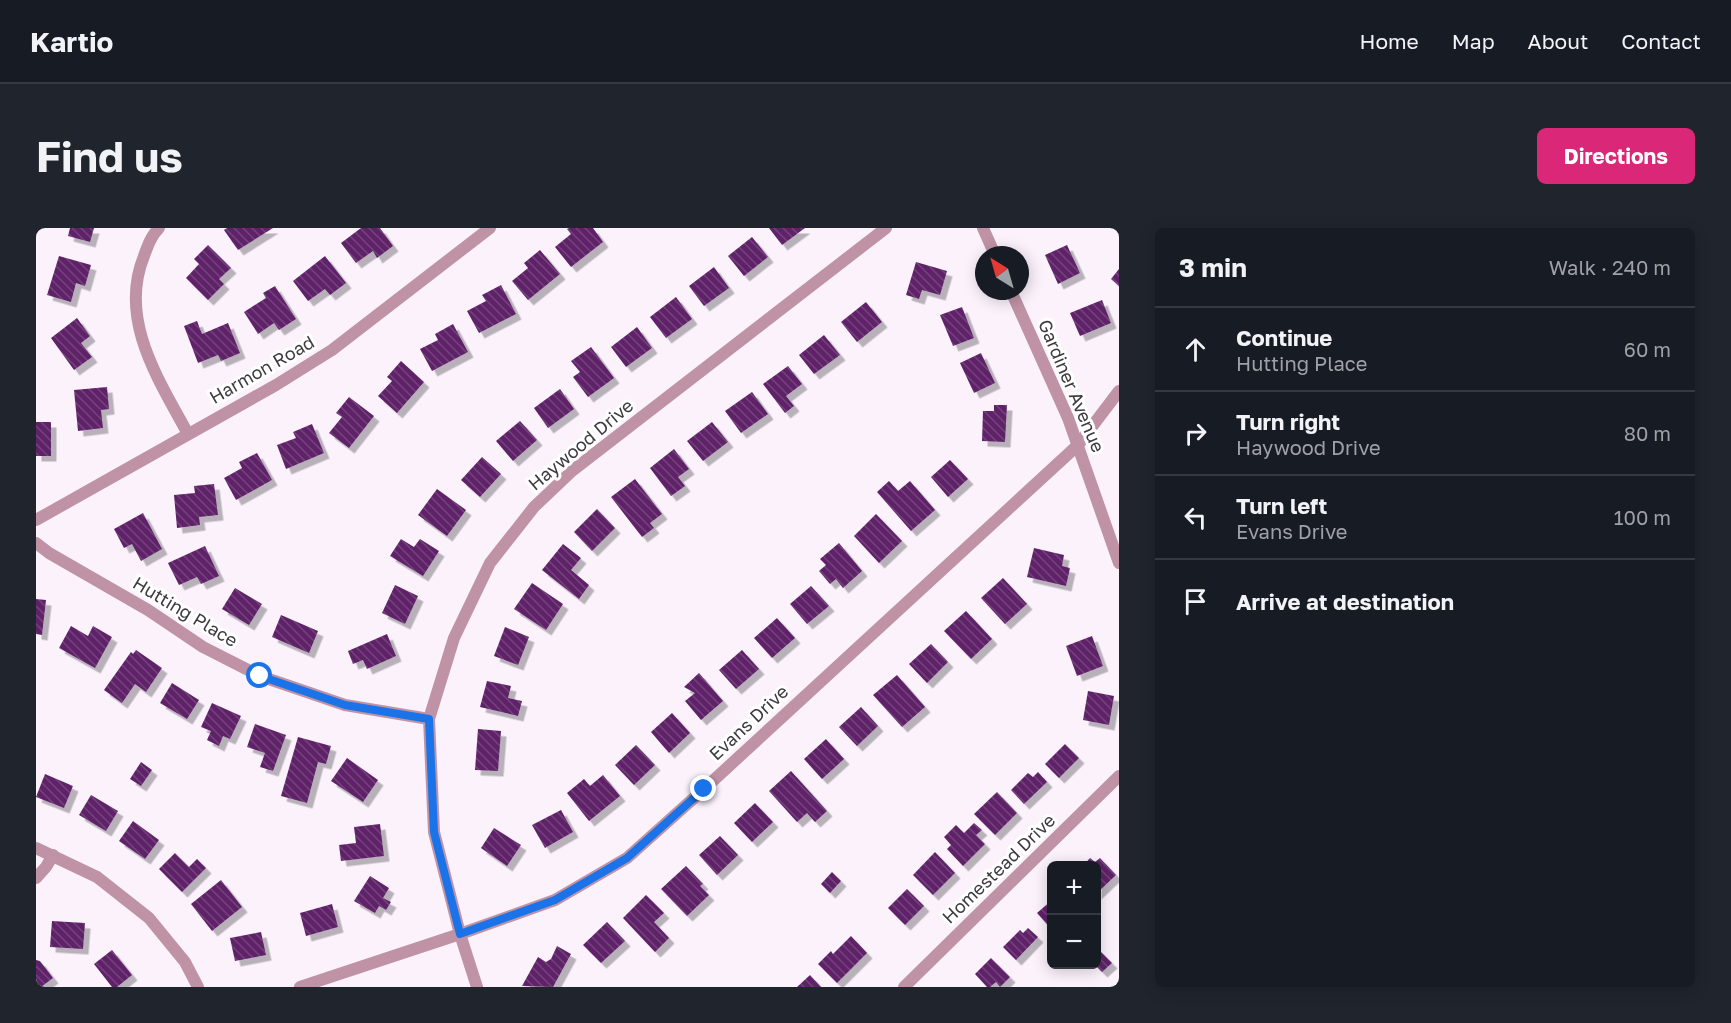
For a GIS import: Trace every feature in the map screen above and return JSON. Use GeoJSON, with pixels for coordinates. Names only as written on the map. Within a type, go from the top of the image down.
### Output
{"type":"FeatureCollection","features":[{"type":"Feature","properties":{"kind":"street"},"geometry":{"type":"LineString","coordinates":[[159,228],[152,236],[140,266],[135,298],[140,332],[150,365],[188,434]]}},
{"type":"Feature","properties":{"kind":"street","name":"Harmon Road"},"geometry":{"type":"LineString","coordinates":[[36,520],[276,385],[332,350],[490,228]]}},
{"type":"Feature","properties":{"kind":"street","name":"Haywood Drive"},"geometry":{"type":"LineString","coordinates":[[477,987],[460,934],[434,832],[429,719],[454,638],[489,563],[534,507],[572,471],[886,228]]}},
{"type":"Feature","properties":{"kind":"street"},"geometry":{"type":"LineString","coordinates":[[983,228],[991,246]]}},
{"type":"Feature","properties":{"kind":"street","name":"Gardiner Avenue"},"geometry":{"type":"LineString","coordinates":[[1015,300],[1068,418],[1119,562]]}},
{"type":"Feature","properties":{"kind":"street","name":"Evans Drive"},"geometry":{"type":"LineString","coordinates":[[300,987],[555,900],[627,858],[1078,445],[1119,392]]}},
{"type":"Feature","properties":{"kind":"street","name":"Hutting Place"},"geometry":{"type":"LineString","coordinates":[[36,543],[49,553],[148,610],[203,647],[260,676],[345,705],[429,719]]}},
{"type":"Feature","properties":{"kind":"street","name":"Homestead Drive"},"geometry":{"type":"LineString","coordinates":[[904,987],[1119,776]]}},
{"type":"Feature","properties":{"kind":"street"},"geometry":{"type":"LineString","coordinates":[[36,848],[97,876],[149,918],[185,962],[198,987]]}},
{"type":"Feature","properties":{"kind":"street"},"geometry":{"type":"LineString","coordinates":[[36,878],[53,855]]}},
{"type":"Feature","properties":{"kind":"building"},"geometry":{"type":"Polygon","coordinates":[[[70,228],[94,228],[90,242],[68,236],[70,228]]]}},
{"type":"Feature","properties":{"kind":"building"},"geometry":{"type":"Polygon","coordinates":[[[227,228],[273,228],[238,250],[224,230],[227,228]]]}},
{"type":"Feature","properties":{"kind":"building"},"geometry":{"type":"Polygon","coordinates":[[[361,228],[380,228],[393,246],[377,258],[373,251],[356,263],[341,243],[361,228]]]}},
{"type":"Feature","properties":{"kind":"building"},"geometry":{"type":"Polygon","coordinates":[[[593,228],[603,242],[571,267],[555,247],[571,234],[567,229],[593,228]]]}},
{"type":"Feature","properties":{"kind":"building"},"geometry":{"type":"Polygon","coordinates":[[[769,228],[805,228],[782,245],[769,228]]]}},
{"type":"Feature","properties":{"kind":"building"},"geometry":{"type":"Polygon","coordinates":[[[752,237],[768,257],[744,276],[728,256],[752,237]]]}},
{"type":"Feature","properties":{"kind":"building"},"geometry":{"type":"Polygon","coordinates":[[[208,245],[231,268],[219,279],[224,284],[208,300],[186,278],[199,264],[194,259],[208,245]]]}},
{"type":"Feature","properties":{"kind":"building"},"geometry":{"type":"Polygon","coordinates":[[[1067,245],[1080,273],[1058,284],[1045,255],[1067,245]]]}},
{"type":"Feature","properties":{"kind":"building"},"geometry":{"type":"Polygon","coordinates":[[[540,250],[560,274],[528,300],[512,281],[528,268],[524,263],[540,250]]]}},
{"type":"Feature","properties":{"kind":"building"},"geometry":{"type":"Polygon","coordinates":[[[59,256],[91,265],[85,286],[76,283],[71,302],[47,295],[59,256]]]}},
{"type":"Feature","properties":{"kind":"building"},"geometry":{"type":"Polygon","coordinates":[[[325,256],[346,283],[330,295],[325,289],[308,301],[293,281],[325,256]]]}},
{"type":"Feature","properties":{"kind":"building"},"geometry":{"type":"Polygon","coordinates":[[[916,262],[947,271],[940,295],[922,290],[919,299],[906,295],[916,262]]]}},
{"type":"Feature","properties":{"kind":"building"},"geometry":{"type":"Polygon","coordinates":[[[714,267],[729,288],[704,306],[689,286],[714,267]]]}},
{"type":"Feature","properties":{"kind":"building"},"geometry":{"type":"Polygon","coordinates":[[[1119,269],[1119,286],[1111,279],[1119,269]]]}},
{"type":"Feature","properties":{"kind":"building"},"geometry":{"type":"Polygon","coordinates":[[[501,285],[516,314],[479,333],[467,311],[486,301],[482,295],[501,285]]]}},
{"type":"Feature","properties":{"kind":"building"},"geometry":{"type":"Polygon","coordinates":[[[275,286],[296,319],[279,330],[274,323],[258,334],[244,312],[266,298],[263,293],[275,286]]]}},
{"type":"Feature","properties":{"kind":"building"},"geometry":{"type":"Polygon","coordinates":[[[676,297],[692,319],[666,338],[650,317],[676,297]]]}},
{"type":"Feature","properties":{"kind":"building"},"geometry":{"type":"Polygon","coordinates":[[[1102,300],[1111,323],[1080,336],[1070,313],[1102,300]]]}},
{"type":"Feature","properties":{"kind":"building"},"geometry":{"type":"Polygon","coordinates":[[[866,302],[882,322],[857,342],[841,322],[866,302]]]}},
{"type":"Feature","properties":{"kind":"building"},"geometry":{"type":"Polygon","coordinates":[[[962,307],[974,338],[953,346],[940,315],[962,307]]]}},
{"type":"Feature","properties":{"kind":"building"},"geometry":{"type":"Polygon","coordinates":[[[77,318],[90,336],[81,343],[92,357],[74,370],[51,338],[77,318]]]}},
{"type":"Feature","properties":{"kind":"building"},"geometry":{"type":"Polygon","coordinates":[[[197,321],[202,334],[228,323],[240,353],[221,361],[218,355],[198,363],[184,326],[197,321]]]}},
{"type":"Feature","properties":{"kind":"building"},"geometry":{"type":"Polygon","coordinates":[[[453,324],[468,352],[432,371],[420,349],[438,340],[435,334],[453,324]]]}},
{"type":"Feature","properties":{"kind":"building"},"geometry":{"type":"Polygon","coordinates":[[[637,327],[652,348],[626,367],[611,347],[637,327]]]}},
{"type":"Feature","properties":{"kind":"building"},"geometry":{"type":"Polygon","coordinates":[[[824,335],[840,355],[814,374],[799,355],[824,335]]]}},
{"type":"Feature","properties":{"kind":"building"},"geometry":{"type":"Polygon","coordinates":[[[591,347],[614,378],[588,397],[573,377],[580,372],[571,361],[591,347]]]}},
{"type":"Feature","properties":{"kind":"building"},"geometry":{"type":"Polygon","coordinates":[[[981,353],[995,383],[974,393],[960,363],[981,353]]]}},
{"type":"Feature","properties":{"kind":"building"},"geometry":{"type":"Polygon","coordinates":[[[401,361],[424,382],[397,413],[378,396],[392,381],[387,377],[401,361]]]}},
{"type":"Feature","properties":{"kind":"building"},"geometry":{"type":"Polygon","coordinates":[[[788,366],[802,384],[786,396],[794,406],[785,413],[763,384],[788,366]]]}},
{"type":"Feature","properties":{"kind":"building"},"geometry":{"type":"Polygon","coordinates":[[[107,387],[109,409],[101,410],[103,428],[78,431],[74,390],[107,387]]]}},
{"type":"Feature","properties":{"kind":"building"},"geometry":{"type":"Polygon","coordinates":[[[560,389],[574,409],[548,428],[534,408],[560,389]]]}},
{"type":"Feature","properties":{"kind":"building"},"geometry":{"type":"Polygon","coordinates":[[[752,392],[768,414],[741,433],[725,411],[752,392]]]}},
{"type":"Feature","properties":{"kind":"building"},"geometry":{"type":"Polygon","coordinates":[[[349,397],[374,416],[349,448],[329,433],[342,417],[336,413],[349,397]]]}},
{"type":"Feature","properties":{"kind":"building"},"geometry":{"type":"Polygon","coordinates":[[[994,405],[1007,405],[1005,442],[982,441],[983,411],[994,411],[994,405]]]}},
{"type":"Feature","properties":{"kind":"building"},"geometry":{"type":"Polygon","coordinates":[[[520,421],[537,440],[513,461],[496,441],[520,421]]]}},
{"type":"Feature","properties":{"kind":"building"},"geometry":{"type":"Polygon","coordinates":[[[36,422],[51,422],[51,456],[36,456],[36,422]]]}},
{"type":"Feature","properties":{"kind":"building"},"geometry":{"type":"Polygon","coordinates":[[[712,422],[728,442],[703,461],[687,441],[712,422]]]}},
{"type":"Feature","properties":{"kind":"building"},"geometry":{"type":"Polygon","coordinates":[[[312,424],[324,453],[286,469],[277,445],[296,438],[293,432],[312,424]]]}},
{"type":"Feature","properties":{"kind":"building"},"geometry":{"type":"Polygon","coordinates":[[[674,449],[689,469],[678,477],[685,486],[671,496],[650,468],[674,449]]]}},
{"type":"Feature","properties":{"kind":"building"},"geometry":{"type":"Polygon","coordinates":[[[257,453],[272,480],[236,500],[224,478],[242,468],[239,462],[257,453]]]}},
{"type":"Feature","properties":{"kind":"building"},"geometry":{"type":"Polygon","coordinates":[[[482,457],[501,474],[480,497],[461,480],[482,457]]]}},
{"type":"Feature","properties":{"kind":"building"},"geometry":{"type":"Polygon","coordinates":[[[950,460],[968,479],[948,497],[931,477],[950,460]]]}},
{"type":"Feature","properties":{"kind":"building"},"geometry":{"type":"Polygon","coordinates":[[[635,479],[662,514],[650,523],[654,528],[642,537],[611,497],[635,479]]]}},
{"type":"Feature","properties":{"kind":"building"},"geometry":{"type":"Polygon","coordinates":[[[889,481],[898,491],[910,481],[935,510],[911,531],[877,492],[889,481]]]}},
{"type":"Feature","properties":{"kind":"building"},"geometry":{"type":"Polygon","coordinates":[[[214,484],[218,515],[199,517],[200,525],[177,528],[174,495],[195,493],[194,486],[214,484]]]}},
{"type":"Feature","properties":{"kind":"building"},"geometry":{"type":"Polygon","coordinates":[[[437,489],[466,510],[447,536],[418,515],[437,489]]]}},
{"type":"Feature","properties":{"kind":"building"},"geometry":{"type":"Polygon","coordinates":[[[597,509],[615,528],[592,551],[574,532],[597,509]]]}},
{"type":"Feature","properties":{"kind":"building"},"geometry":{"type":"Polygon","coordinates":[[[143,513],[162,549],[141,561],[132,544],[124,548],[114,529],[143,513]]]}},
{"type":"Feature","properties":{"kind":"building"},"geometry":{"type":"Polygon","coordinates":[[[876,514],[902,541],[879,563],[854,536],[876,514]]]}},
{"type":"Feature","properties":{"kind":"building"},"geometry":{"type":"Polygon","coordinates":[[[401,539],[414,547],[420,539],[439,551],[423,576],[390,556],[401,539]]]}},
{"type":"Feature","properties":{"kind":"building"},"geometry":{"type":"Polygon","coordinates":[[[839,543],[862,571],[843,588],[836,579],[830,584],[819,571],[826,565],[820,559],[839,543]]]}},
{"type":"Feature","properties":{"kind":"building"},"geometry":{"type":"Polygon","coordinates":[[[563,544],[581,558],[571,570],[589,585],[579,599],[542,570],[563,544]]]}},
{"type":"Feature","properties":{"kind":"building"},"geometry":{"type":"Polygon","coordinates":[[[205,546],[219,576],[201,584],[197,577],[179,585],[168,563],[205,546]]]}},
{"type":"Feature","properties":{"kind":"building"},"geometry":{"type":"Polygon","coordinates":[[[1034,548],[1064,555],[1062,566],[1070,568],[1066,586],[1027,577],[1034,548]]]}},
{"type":"Feature","properties":{"kind":"building"},"geometry":{"type":"Polygon","coordinates":[[[1003,578],[1027,604],[1005,624],[981,598],[1003,578]]]}},
{"type":"Feature","properties":{"kind":"building"},"geometry":{"type":"Polygon","coordinates":[[[532,583],[563,604],[546,630],[514,609],[532,583]]]}},
{"type":"Feature","properties":{"kind":"building"},"geometry":{"type":"Polygon","coordinates":[[[395,585],[418,596],[405,624],[382,613],[395,585]]]}},
{"type":"Feature","properties":{"kind":"building"},"geometry":{"type":"Polygon","coordinates":[[[811,586],[829,606],[807,624],[790,604],[811,586]]]}},
{"type":"Feature","properties":{"kind":"building"},"geometry":{"type":"Polygon","coordinates":[[[235,588],[262,604],[249,625],[222,609],[235,588]]]}},
{"type":"Feature","properties":{"kind":"building"},"geometry":{"type":"Polygon","coordinates":[[[36,599],[46,600],[42,635],[36,634],[36,599]]]}},
{"type":"Feature","properties":{"kind":"building"},"geometry":{"type":"Polygon","coordinates":[[[966,611],[992,639],[971,659],[944,631],[966,611]]]}},
{"type":"Feature","properties":{"kind":"building"},"geometry":{"type":"Polygon","coordinates":[[[281,615],[318,631],[309,653],[272,637],[281,615]]]}},
{"type":"Feature","properties":{"kind":"building"},"geometry":{"type":"Polygon","coordinates":[[[777,618],[795,638],[772,658],[754,638],[777,618]]]}},
{"type":"Feature","properties":{"kind":"building"},"geometry":{"type":"Polygon","coordinates":[[[71,626],[88,636],[93,626],[112,637],[95,668],[59,648],[71,626]]]}},
{"type":"Feature","properties":{"kind":"building"},"geometry":{"type":"Polygon","coordinates":[[[505,627],[529,637],[518,665],[494,656],[505,627]]]}},
{"type":"Feature","properties":{"kind":"building"},"geometry":{"type":"Polygon","coordinates":[[[387,634],[396,656],[367,669],[363,660],[353,664],[348,651],[387,634]]]}},
{"type":"Feature","properties":{"kind":"building"},"geometry":{"type":"Polygon","coordinates":[[[1092,636],[1103,666],[1077,676],[1066,646],[1092,636]]]}},
{"type":"Feature","properties":{"kind":"building"},"geometry":{"type":"Polygon","coordinates":[[[931,644],[948,662],[927,683],[909,664],[931,644]]]}},
{"type":"Feature","properties":{"kind":"building"},"geometry":{"type":"Polygon","coordinates":[[[136,650],[162,668],[146,692],[135,684],[122,703],[104,690],[131,652],[133,654],[136,650]]]}},
{"type":"Feature","properties":{"kind":"building"},"geometry":{"type":"Polygon","coordinates":[[[742,650],[759,669],[736,689],[719,670],[742,650]]]}},
{"type":"Feature","properties":{"kind":"building"},"geometry":{"type":"Polygon","coordinates":[[[699,673],[723,701],[701,720],[685,701],[695,693],[684,687],[699,673]]]}},
{"type":"Feature","properties":{"kind":"building"},"geometry":{"type":"Polygon","coordinates":[[[897,675],[925,707],[902,727],[873,695],[897,675]]]}},
{"type":"Feature","properties":{"kind":"building"},"geometry":{"type":"Polygon","coordinates":[[[487,681],[511,686],[508,698],[522,701],[518,716],[480,707],[487,681]]]}},
{"type":"Feature","properties":{"kind":"building"},"geometry":{"type":"Polygon","coordinates":[[[172,683],[199,700],[187,719],[160,703],[172,683]]]}},
{"type":"Feature","properties":{"kind":"building"},"geometry":{"type":"Polygon","coordinates":[[[1088,691],[1114,696],[1109,725],[1083,720],[1088,691]]]}},
{"type":"Feature","properties":{"kind":"building"},"geometry":{"type":"Polygon","coordinates":[[[212,703],[241,716],[230,739],[223,736],[219,746],[207,740],[211,731],[201,727],[212,703]]]}},
{"type":"Feature","properties":{"kind":"building"},"geometry":{"type":"Polygon","coordinates":[[[861,707],[878,726],[857,746],[839,727],[861,707]]]}},
{"type":"Feature","properties":{"kind":"building"},"geometry":{"type":"Polygon","coordinates":[[[672,713],[690,733],[669,753],[651,732],[672,713]]]}},
{"type":"Feature","properties":{"kind":"building"},"geometry":{"type":"Polygon","coordinates":[[[255,724],[286,735],[273,771],[260,767],[265,753],[247,747],[255,724]]]}},
{"type":"Feature","properties":{"kind":"building"},"geometry":{"type":"Polygon","coordinates":[[[478,729],[501,731],[498,771],[475,770],[478,729]]]}},
{"type":"Feature","properties":{"kind":"building"},"geometry":{"type":"Polygon","coordinates":[[[298,737],[331,746],[326,764],[318,762],[307,803],[281,796],[298,737]]]}},
{"type":"Feature","properties":{"kind":"building"},"geometry":{"type":"Polygon","coordinates":[[[826,739],[844,759],[822,779],[804,759],[826,739]]]}},
{"type":"Feature","properties":{"kind":"building"},"geometry":{"type":"Polygon","coordinates":[[[1065,744],[1079,758],[1059,778],[1045,764],[1065,744]]]}},
{"type":"Feature","properties":{"kind":"building"},"geometry":{"type":"Polygon","coordinates":[[[636,745],[655,765],[634,785],[615,765],[636,745]]]}},
{"type":"Feature","properties":{"kind":"building"},"geometry":{"type":"Polygon","coordinates":[[[347,758],[378,780],[363,802],[331,781],[347,758]]]}},
{"type":"Feature","properties":{"kind":"building"},"geometry":{"type":"Polygon","coordinates":[[[141,762],[152,770],[141,786],[130,779],[141,762]]]}},
{"type":"Feature","properties":{"kind":"building"},"geometry":{"type":"Polygon","coordinates":[[[791,771],[827,811],[815,822],[807,813],[797,822],[769,791],[791,771]]]}},
{"type":"Feature","properties":{"kind":"building"},"geometry":{"type":"Polygon","coordinates":[[[1038,772],[1047,782],[1024,804],[1011,790],[1028,773],[1033,777],[1038,772]]]}},
{"type":"Feature","properties":{"kind":"building"},"geometry":{"type":"Polygon","coordinates":[[[45,774],[73,786],[64,808],[36,797],[45,774]]]}},
{"type":"Feature","properties":{"kind":"building"},"geometry":{"type":"Polygon","coordinates":[[[603,775],[620,796],[589,821],[567,793],[584,779],[590,786],[603,775]]]}},
{"type":"Feature","properties":{"kind":"building"},"geometry":{"type":"Polygon","coordinates":[[[997,792],[1017,813],[995,835],[974,814],[997,792]]]}},
{"type":"Feature","properties":{"kind":"building"},"geometry":{"type":"Polygon","coordinates":[[[91,795],[118,811],[106,831],[79,815],[91,795]]]}},
{"type":"Feature","properties":{"kind":"building"},"geometry":{"type":"Polygon","coordinates":[[[755,803],[773,822],[752,842],[734,823],[755,803]]]}},
{"type":"Feature","properties":{"kind":"building"},"geometry":{"type":"Polygon","coordinates":[[[561,810],[573,832],[545,848],[532,825],[561,810]]]}},
{"type":"Feature","properties":{"kind":"building"},"geometry":{"type":"Polygon","coordinates":[[[133,821],[159,840],[145,859],[119,841],[133,821]]]}},
{"type":"Feature","properties":{"kind":"building"},"geometry":{"type":"Polygon","coordinates":[[[974,823],[982,830],[976,835],[985,844],[963,866],[947,849],[951,845],[944,837],[956,825],[964,833],[974,823]]]}},
{"type":"Feature","properties":{"kind":"building"},"geometry":{"type":"Polygon","coordinates":[[[380,824],[384,856],[341,861],[339,845],[356,843],[354,827],[380,824]]]}},
{"type":"Feature","properties":{"kind":"building"},"geometry":{"type":"Polygon","coordinates":[[[494,828],[521,845],[507,866],[481,848],[494,828]]]}},
{"type":"Feature","properties":{"kind":"building"},"geometry":{"type":"Polygon","coordinates":[[[720,836],[738,855],[717,875],[699,855],[720,836]]]}},
{"type":"Feature","properties":{"kind":"building"},"geometry":{"type":"Polygon","coordinates":[[[935,852],[955,873],[933,895],[913,875],[935,852]]]}},
{"type":"Feature","properties":{"kind":"building"},"geometry":{"type":"Polygon","coordinates":[[[175,853],[189,867],[197,859],[206,868],[182,892],[159,869],[175,853]]]}},
{"type":"Feature","properties":{"kind":"building"},"geometry":{"type":"Polygon","coordinates":[[[1100,858],[1116,875],[1101,889],[1101,861],[1096,861],[1100,858]]]}},
{"type":"Feature","properties":{"kind":"building"},"geometry":{"type":"Polygon","coordinates":[[[686,866],[703,884],[700,886],[709,895],[687,916],[661,889],[686,866]]]}},
{"type":"Feature","properties":{"kind":"building"},"geometry":{"type":"Polygon","coordinates":[[[832,872],[841,881],[830,893],[821,884],[832,872]]]}},
{"type":"Feature","properties":{"kind":"building"},"geometry":{"type":"Polygon","coordinates":[[[370,876],[389,888],[383,898],[391,902],[386,910],[379,906],[375,913],[354,901],[370,876]]]}},
{"type":"Feature","properties":{"kind":"building"},"geometry":{"type":"Polygon","coordinates":[[[221,880],[242,907],[212,931],[191,904],[221,880]]]}},
{"type":"Feature","properties":{"kind":"building"},"geometry":{"type":"Polygon","coordinates":[[[907,889],[924,906],[905,925],[888,908],[907,889]]]}},
{"type":"Feature","properties":{"kind":"building"},"geometry":{"type":"Polygon","coordinates":[[[646,895],[664,913],[654,922],[669,938],[655,952],[623,918],[646,895]]]}},
{"type":"Feature","properties":{"kind":"building"},"geometry":{"type":"Polygon","coordinates":[[[332,904],[338,927],[306,936],[300,913],[332,904]]]}},
{"type":"Feature","properties":{"kind":"building"},"geometry":{"type":"Polygon","coordinates":[[[1047,904],[1047,924],[1037,913],[1047,904]]]}},
{"type":"Feature","properties":{"kind":"building"},"geometry":{"type":"Polygon","coordinates":[[[52,921],[85,923],[83,949],[50,947],[52,921]]]}},
{"type":"Feature","properties":{"kind":"building"},"geometry":{"type":"Polygon","coordinates":[[[607,922],[625,941],[601,963],[583,945],[607,922]]]}},
{"type":"Feature","properties":{"kind":"building"},"geometry":{"type":"Polygon","coordinates":[[[1028,928],[1038,937],[1016,960],[1003,947],[1020,930],[1023,933],[1028,928]]]}},
{"type":"Feature","properties":{"kind":"building"},"geometry":{"type":"Polygon","coordinates":[[[261,932],[266,955],[235,961],[230,938],[261,932]]]}},
{"type":"Feature","properties":{"kind":"building"},"geometry":{"type":"Polygon","coordinates":[[[851,936],[867,953],[837,983],[818,964],[831,951],[833,954],[851,936]]]}},
{"type":"Feature","properties":{"kind":"building"},"geometry":{"type":"Polygon","coordinates":[[[557,946],[571,954],[553,987],[522,986],[538,957],[546,962],[551,959],[557,946]]]}},
{"type":"Feature","properties":{"kind":"building"},"geometry":{"type":"Polygon","coordinates":[[[112,950],[132,975],[117,987],[112,987],[94,964],[112,950]]]}},
{"type":"Feature","properties":{"kind":"building"},"geometry":{"type":"Polygon","coordinates":[[[1101,952],[1112,963],[1102,972],[1099,969],[1101,969],[1101,952]]]}},
{"type":"Feature","properties":{"kind":"building"},"geometry":{"type":"Polygon","coordinates":[[[991,958],[1010,977],[1000,987],[996,982],[987,987],[975,974],[991,958]]]}},
{"type":"Feature","properties":{"kind":"building"},"geometry":{"type":"Polygon","coordinates":[[[36,960],[40,961],[53,978],[41,987],[36,987],[36,960]]]}},
{"type":"Feature","properties":{"kind":"building"},"geometry":{"type":"Polygon","coordinates":[[[810,975],[821,987],[797,987],[810,975]]]}},
{"type":"Feature","properties":{"kind":"route"},"geometry":{"type":"LineString","coordinates":[[260,676],[345,705],[429,719],[434,832],[460,934],[555,900],[627,858],[704,789]]}}]}
